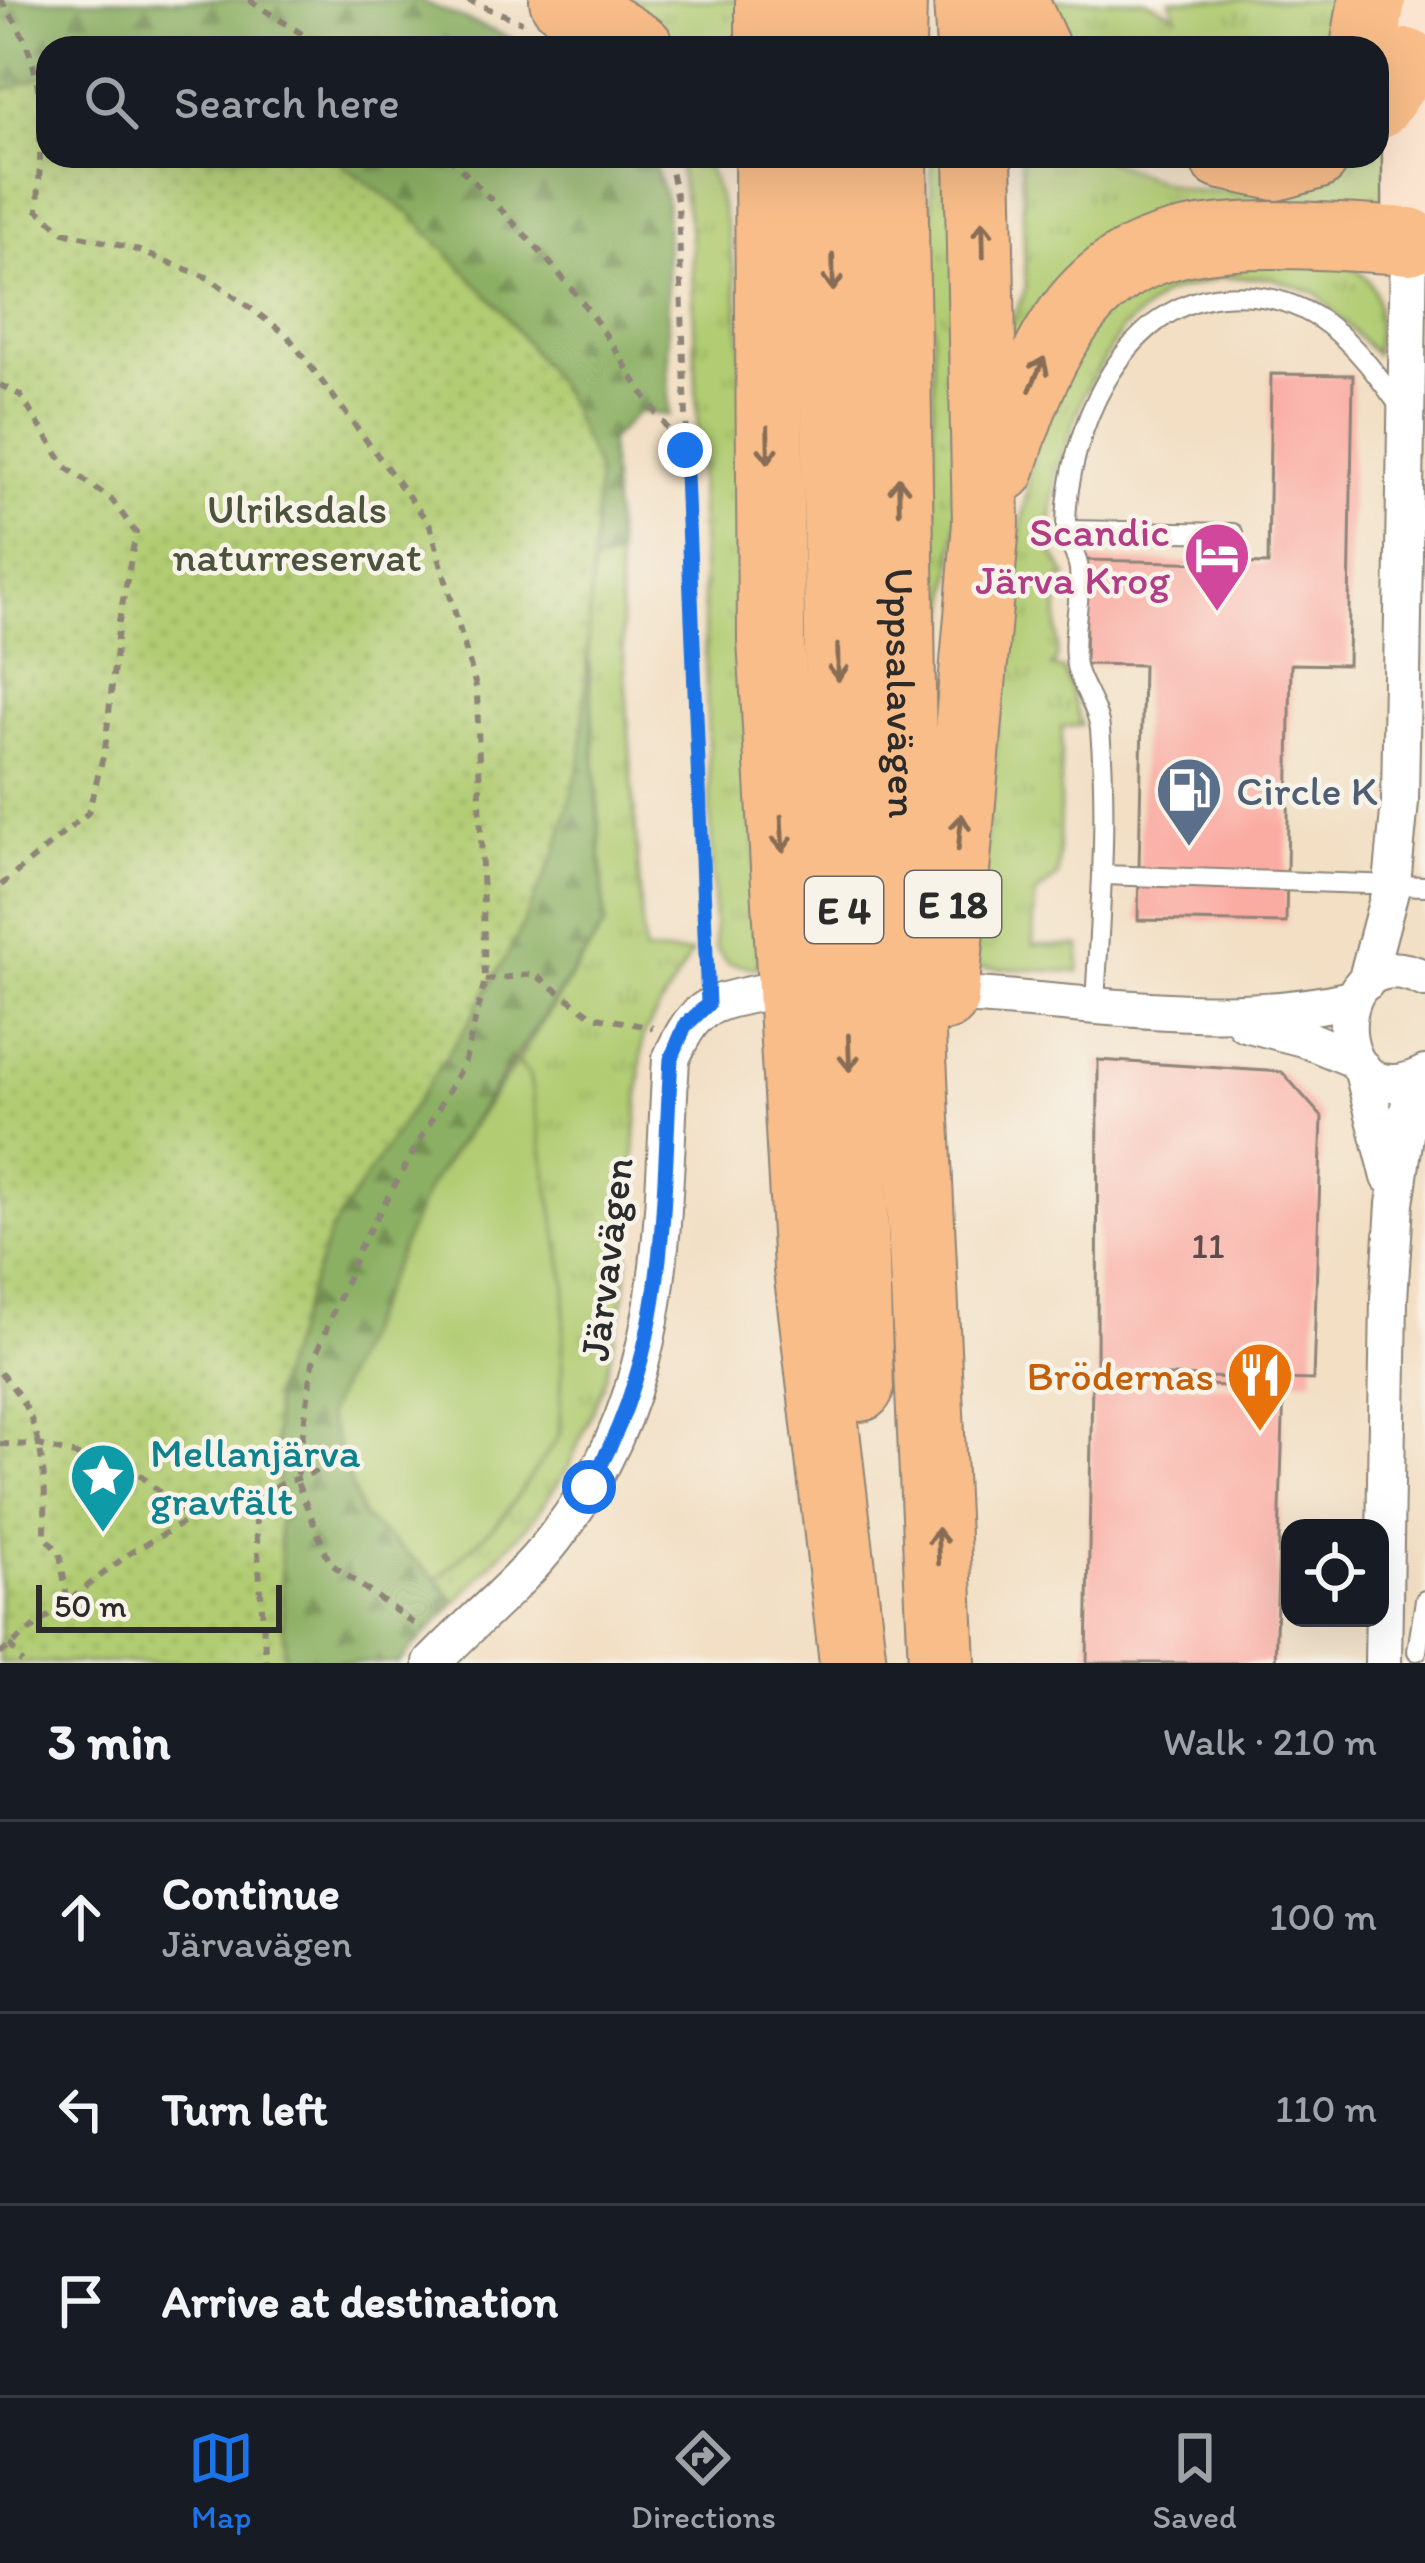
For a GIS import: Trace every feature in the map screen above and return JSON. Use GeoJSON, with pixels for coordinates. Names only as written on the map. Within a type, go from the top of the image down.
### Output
{"type":"FeatureCollection","features":[{"type":"Feature","properties":{"kind":"highway"},"geometry":{"type":"LineString","coordinates":[[563,0],[622,36]]}},
{"type":"Feature","properties":{"kind":"highway"},"geometry":{"type":"LineString","coordinates":[[769,0],[769,36]]}},
{"type":"Feature","properties":{"kind":"highway"},"geometry":{"type":"LineString","coordinates":[[832,0],[832,36]]}},
{"type":"Feature","properties":{"kind":"highway"},"geometry":{"type":"LineString","coordinates":[[892,36],[893,0]]}},
{"type":"Feature","properties":{"kind":"highway"},"geometry":{"type":"LineString","coordinates":[[967,0],[969,36]]}},
{"type":"Feature","properties":{"kind":"highway"},"geometry":{"type":"LineString","coordinates":[[1014,0],[1030,36]]}},
{"type":"Feature","properties":{"kind":"highway"},"geometry":{"type":"LineString","coordinates":[[1372,0],[1383,36]]}},
{"type":"Feature","properties":{"kind":"highway"},"geometry":{"type":"LineString","coordinates":[[723,168],[752,245],[767,328]]}},
{"type":"Feature","properties":{"kind":"highway","name":"E 4"},"geometry":{"type":"LineString","coordinates":[[768,168],[771,640],[807,1269],[853,1663]]}},
{"type":"Feature","properties":{"kind":"highway","name":"Uppsalavägen"},"geometry":{"type":"LineString","coordinates":[[832,168],[839,732],[868,1663]]}},
{"type":"Feature","properties":{"kind":"highway","name":"Uppsalavägen"},"geometry":{"type":"LineString","coordinates":[[894,168],[905,889],[942,1663]]}},
{"type":"Feature","properties":{"kind":"highway"},"geometry":{"type":"LineString","coordinates":[[978,168],[986,524]]}},
{"type":"Feature","properties":{"kind":"highway","name":"E 18"},"geometry":{"type":"LineString","coordinates":[[927,1283],[949,938],[986,524],[1016,421],[1045,354],[1072,310],[1110,274],[1141,255],[1218,236],[1409,241]]}},
{"type":"Feature","properties":{"kind":"main road"},"geometry":{"type":"LineString","coordinates":[[1389,54],[1409,241]]}},
{"type":"Feature","properties":{"kind":"street"},"geometry":{"type":"LineString","coordinates":[[1395,1204],[1344,1021],[1408,885],[1400,802],[1409,241]]}},
{"type":"Feature","properties":{"kind":"street"},"geometry":{"type":"LineString","coordinates":[[976,995],[1206,1014],[1308,1009],[1400,972],[1425,979]]}},
{"type":"Feature","properties":{"kind":"street"},"geometry":{"type":"LineString","coordinates":[[708,1004],[759,993]]}},
{"type":"Feature","properties":{"kind":"street","name":"Järvavägen"},"geometry":{"type":"LineString","coordinates":[[442,1652],[553,1541],[621,1431],[645,1364],[656,1294],[671,1059],[685,1026],[708,1004]]}},
{"type":"Feature","properties":{"kind":"street"},"geometry":{"type":"LineString","coordinates":[[1206,1014],[1303,1038],[1378,1078],[1419,1077],[1395,1204],[1400,1657]]}},
{"type":"Feature","properties":{"kind":"lane"},"geometry":{"type":"LineString","coordinates":[[1095,1004],[1102,875],[1100,723],[1076,666],[1079,567],[1066,530],[1084,430],[1135,340],[1170,309],[1212,296],[1256,292],[1317,312],[1406,415]]}},
{"type":"Feature","properties":{"kind":"lane"},"geometry":{"type":"LineString","coordinates":[[1066,530],[1233,533]]}},
{"type":"Feature","properties":{"kind":"lane"},"geometry":{"type":"LineString","coordinates":[[1102,875],[1408,885]]}},
{"type":"Feature","properties":{"kind":"lane"},"geometry":{"type":"LineString","coordinates":[[1400,1657],[1425,1600]]}},
{"type":"Feature","properties":{"kind":"path"},"geometry":{"type":"LineString","coordinates":[[249,0],[304,36]]}},
{"type":"Feature","properties":{"kind":"path"},"geometry":{"type":"LineString","coordinates":[[0,1],[31,42],[36,82]]}},
{"type":"Feature","properties":{"kind":"path"},"geometry":{"type":"LineString","coordinates":[[39,168],[38,209],[64,232],[130,248],[209,278],[287,334],[430,525],[477,689],[485,980],[465,1061],[358,1250],[313,1361],[296,1480],[330,1563],[442,1652]]}},
{"type":"Feature","properties":{"kind":"path"},"geometry":{"type":"LineString","coordinates":[[460,168],[539,246],[603,332],[653,414],[685,450]]}},
{"type":"Feature","properties":{"kind":"path"},"geometry":{"type":"LineString","coordinates":[[670,168],[678,205],[708,1004]]}},
{"type":"Feature","properties":{"kind":"path"},"geometry":{"type":"LineString","coordinates":[[0,385],[20,395],[66,467],[112,500],[136,533],[118,621],[105,749],[88,813],[0,886]]}},
{"type":"Feature","properties":{"kind":"path"},"geometry":{"type":"LineString","coordinates":[[485,980],[534,974],[593,1016],[655,1028],[680,1040]]}},
{"type":"Feature","properties":{"kind":"path"},"geometry":{"type":"LineString","coordinates":[[0,1373],[20,1393],[39,1445],[46,1473],[45,1536],[60,1553],[68,1606]]}},
{"type":"Feature","properties":{"kind":"path"},"geometry":{"type":"LineString","coordinates":[[0,1444],[39,1445],[137,1472],[190,1519]]}},
{"type":"Feature","properties":{"kind":"path"},"geometry":{"type":"LineString","coordinates":[[0,1654],[68,1606],[130,1553],[190,1519],[343,1461]]}},
{"type":"Feature","properties":{"kind":"path"},"geometry":{"type":"LineString","coordinates":[[254,1498],[266,1663]]}},
{"type":"Feature","properties":{"kind":"path"},"geometry":{"type":"LineString","coordinates":[[10,1645],[22,1663]]}},
{"type":"Feature","properties":{"kind":"green space","name":"Ulriksdals naturreservat"},"geometry":{"type":"Polygon","coordinates":[[[0,0],[418,0],[505,36],[36,36],[36,168],[655,168],[666,199],[669,415],[638,412],[609,441],[617,556],[583,568],[605,924],[429,1186],[327,1415],[362,1516],[437,1579],[455,1603],[398,1663],[261,1663],[0,239],[0,0]]]}},
{"type":"Feature","properties":{"kind":"green space"},"geometry":{"type":"Polygon","coordinates":[[[613,0],[761,0],[761,36],[658,36],[613,0]]]}},
{"type":"Feature","properties":{"kind":"green space"},"geometry":{"type":"Polygon","coordinates":[[[1044,0],[1145,0],[1176,15],[1170,0],[1349,0],[1336,36],[1067,36],[1044,0]]]}},
{"type":"Feature","properties":{"kind":"green space","name":"Ulriksdals naturreservat"},"geometry":{"type":"Polygon","coordinates":[[[36,79],[36,168],[347,168],[412,215],[500,308],[561,390],[598,472],[581,759],[557,849],[516,939],[469,1022],[330,1232],[273,1393],[285,1663],[0,1663],[0,91],[36,79]]]}},
{"type":"Feature","properties":{"kind":"green space"},"geometry":{"type":"Polygon","coordinates":[[[1393,103],[1387,202],[1373,215],[1211,217],[1015,370],[1004,340],[1026,288],[1021,168],[1127,168],[1203,191],[1248,186],[1313,168],[1389,168],[1389,108],[1393,103]]]}},
{"type":"Feature","properties":{"kind":"green space"},"geometry":{"type":"Polygon","coordinates":[[[679,168],[708,168],[732,252],[742,352],[758,968],[728,963],[715,947],[691,233],[679,168]]]}},
{"type":"Feature","properties":{"kind":"green space"},"geometry":{"type":"Polygon","coordinates":[[[931,168],[958,168],[959,498],[936,745],[931,168]]]}},
{"type":"Feature","properties":{"kind":"green space"},"geometry":{"type":"Polygon","coordinates":[[[1192,260],[1351,266],[1375,293],[1375,354],[1316,293],[1272,278],[1222,277],[1164,294],[1121,330],[1084,394],[1056,473],[1049,546],[1067,577],[1058,580],[1057,660],[1051,666],[1064,671],[1081,725],[1062,727],[1058,876],[1035,895],[1033,945],[1080,946],[1079,972],[973,967],[1007,620],[1035,439],[1097,309],[1192,260]]]}},
{"type":"Feature","properties":{"kind":"green space"},"geometry":{"type":"Polygon","coordinates":[[[617,556],[644,953],[692,953],[643,1036],[625,1294],[603,1386],[567,1470],[533,1519],[455,1603],[437,1579],[502,1518],[529,1075],[517,1062],[605,924],[583,567],[617,556]]]}},
{"type":"Feature","properties":{"kind":"green space"},"geometry":{"type":"Polygon","coordinates":[[[517,1062],[529,1075],[566,1284],[559,1436],[502,1518],[437,1579],[362,1516],[327,1415],[429,1186],[517,1062]]]}},
{"type":"Feature","properties":{"kind":"building","name":"Scandic Järva Krog"},"geometry":{"type":"Polygon","coordinates":[[[1271,374],[1353,375],[1348,665],[1291,664],[1286,923],[1138,920],[1143,665],[1085,664],[1087,560],[1268,564],[1271,374]]]}},
{"type":"Feature","properties":{"kind":"building"},"geometry":{"type":"Polygon","coordinates":[[[1098,1060],[1282,1072],[1322,1117],[1313,1380],[1097,1374],[1098,1060]]]}},
{"type":"Feature","properties":{"kind":"building"},"geometry":{"type":"Polygon","coordinates":[[[1092,1379],[1284,1389],[1275,1663],[1087,1663],[1092,1379]]]}},
{"type":"Feature","properties":{"kind":"place","name":"Scandic Järva Krog"},"geometry":{"type":"Point","coordinates":[1217,614]}},
{"type":"Feature","properties":{"kind":"place","name":"Circle K"},"geometry":{"type":"Point","coordinates":[1189,849]}},
{"type":"Feature","properties":{"kind":"place","name":"Brödernas"},"geometry":{"type":"Point","coordinates":[1260,1434]}},
{"type":"Feature","properties":{"kind":"place","name":"Mellanjärva gravfält"},"geometry":{"type":"Point","coordinates":[103,1535]}},
{"type":"Feature","properties":{"kind":"route"},"geometry":{"type":"LineString","coordinates":[[589,1487],[621,1431],[645,1364],[656,1294],[671,1059],[685,1026],[708,1004],[685,450]]}}]}
